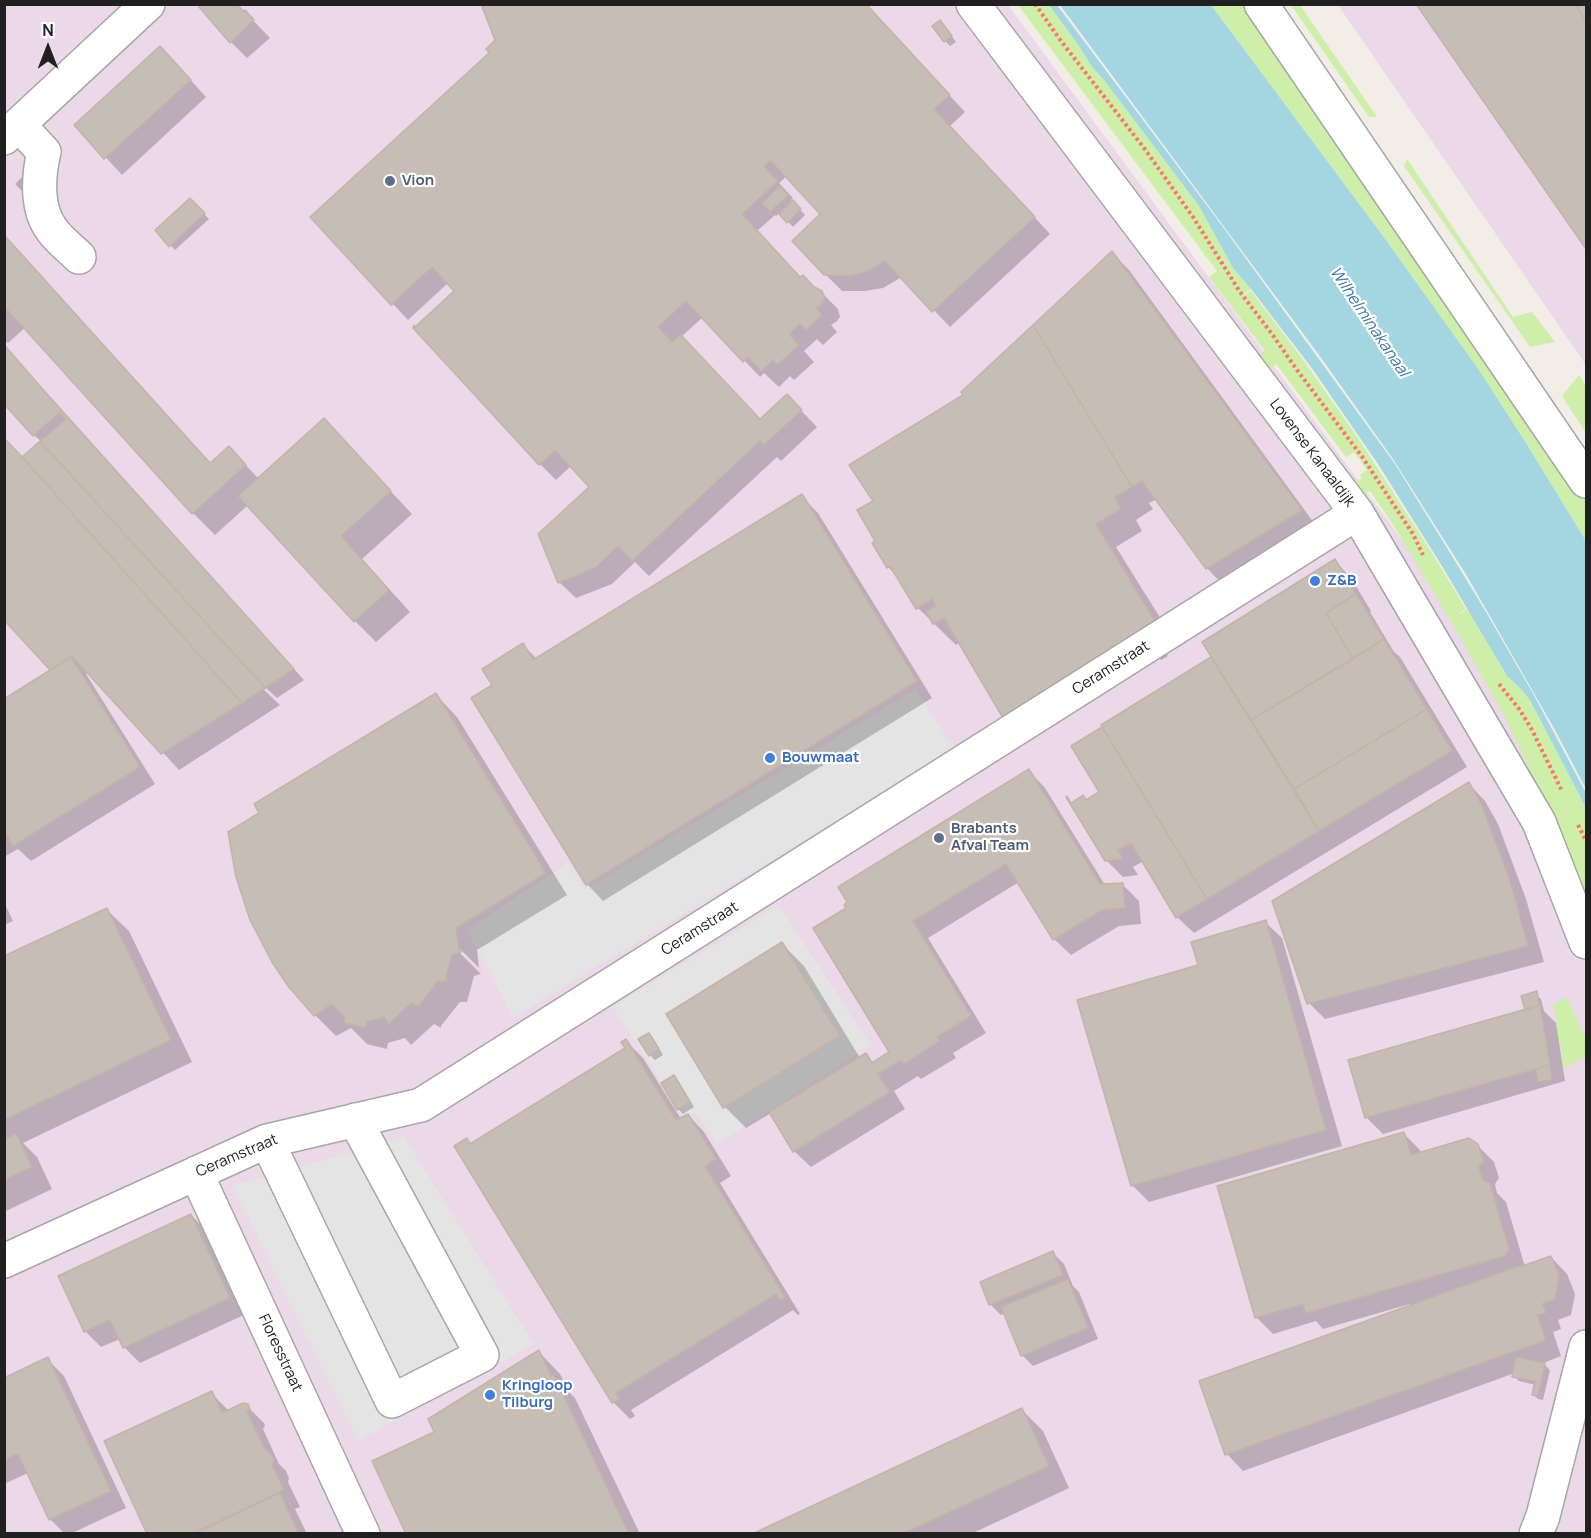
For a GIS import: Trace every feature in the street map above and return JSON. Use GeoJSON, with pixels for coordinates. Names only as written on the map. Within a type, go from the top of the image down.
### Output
{"type":"FeatureCollection","features":[{"type":"Feature","properties":{"kind":"street"},"geometry":{"type":"LineString","coordinates":[[79,257],[51,229],[42,211],[39,173],[44,152],[12,131],[148,4]]}},
{"type":"Feature","properties":{"kind":"street","name":"Lovense Kanaaldijk"},"geometry":{"type":"LineString","coordinates":[[973,4],[1357,513],[1539,822],[1587,942]]}},
{"type":"Feature","properties":{"kind":"street"},"geometry":{"type":"LineString","coordinates":[[1261,4],[1587,481]]}},
{"type":"Feature","properties":{"kind":"street","name":"Ceramstraat"},"geometry":{"type":"LineString","coordinates":[[4,1261],[267,1141],[421,1106],[1357,513]]}},
{"type":"Feature","properties":{"kind":"street"},"geometry":{"type":"LineString","coordinates":[[267,1141],[392,1401],[482,1355],[355,1120]]}},
{"type":"Feature","properties":{"kind":"street","name":"Floresstraat"},"geometry":{"type":"LineString","coordinates":[[196,1173],[363,1533]]}},
{"type":"Feature","properties":{"kind":"street"},"geometry":{"type":"LineString","coordinates":[[1536,1533],[1543,1516],[1587,1347]]}},
{"type":"Feature","properties":{"kind":"shaded area"},"geometry":{"type":"Polygon","coordinates":[[[5,5],[1008,5],[1503,677],[1586,861],[1586,1533],[5,1534],[5,5]]]}},
{"type":"Feature","properties":{"kind":"shaded area"},"geometry":{"type":"Polygon","coordinates":[[[1338,5],[1586,5],[1586,365],[1338,5]]]}},
{"type":"Feature","properties":{"kind":"shaded area"},"geometry":{"type":"Polygon","coordinates":[[[916,689],[954,748],[513,1018],[467,930],[568,863],[585,889],[916,689]]]}},
{"type":"Feature","properties":{"kind":"shaded area"},"geometry":{"type":"Polygon","coordinates":[[[779,905],[871,1045],[716,1145],[696,1113],[683,1118],[613,1007],[779,905]]]}},
{"type":"Feature","properties":{"kind":"shaded area"},"geometry":{"type":"Polygon","coordinates":[[[404,1137],[534,1344],[358,1441],[232,1186],[404,1137]]]}},
{"type":"Feature","properties":{"kind":"green space"},"geometry":{"type":"Polygon","coordinates":[[[1018,5],[1049,5],[1092,67],[1199,206],[1233,268],[1251,289],[1244,296],[1251,291],[1302,358],[1362,444],[1429,548],[1466,609],[1459,614],[1468,609],[1507,676],[1531,702],[1586,808],[1586,890],[1508,723],[1459,635],[1392,523],[1370,491],[1364,494],[1355,482],[1362,478],[1360,475],[1367,470],[1354,452],[1346,457],[1276,364],[1270,369],[1260,355],[1265,351],[1209,277],[1217,271],[1018,5]]]}},
{"type":"Feature","properties":{"kind":"green space"},"geometry":{"type":"Polygon","coordinates":[[[1211,5],[1250,5],[1586,496],[1586,541],[1479,370],[1383,236],[1211,5]]]}},
{"type":"Feature","properties":{"kind":"green space"},"geometry":{"type":"Polygon","coordinates":[[[1291,5],[1300,5],[1377,117],[1369,117],[1291,5]]]}},
{"type":"Feature","properties":{"kind":"green space"},"geometry":{"type":"Polygon","coordinates":[[[1407,159],[1513,317],[1532,312],[1555,342],[1530,347],[1404,166],[1407,159]]]}},
{"type":"Feature","properties":{"kind":"green space"},"geometry":{"type":"Polygon","coordinates":[[[1579,375],[1586,386],[1586,433],[1562,396],[1579,375]]]}},
{"type":"Feature","properties":{"kind":"green space"},"geometry":{"type":"Polygon","coordinates":[[[1568,997],[1586,1040],[1586,1057],[1563,1068],[1553,1004],[1568,997]]]}},
{"type":"Feature","properties":{"kind":"water"},"geometry":{"type":"Polygon","coordinates":[[[1049,5],[1057,5],[1223,227],[1395,464],[1535,697],[1586,793],[1586,808],[1531,702],[1507,676],[1378,464],[1311,367],[1233,268],[1199,206],[1092,67],[1049,5]]]}},
{"type":"Feature","properties":{"kind":"water","name":"Wilhelminakanaal"},"geometry":{"type":"Polygon","coordinates":[[[1060,5],[1211,5],[1383,236],[1479,370],[1586,541],[1586,789],[1467,576],[1393,459],[1319,355],[1060,5]]]}},
{"type":"Feature","properties":{"kind":"building"},"geometry":{"type":"Polygon","coordinates":[[[203,4],[237,4],[254,20],[230,43],[199,7],[203,4]]]}},
{"type":"Feature","properties":{"kind":"building"},"geometry":{"type":"Polygon","coordinates":[[[481,4],[866,4],[950,95],[934,109],[1035,217],[932,312],[885,261],[867,272],[848,276],[824,275],[792,241],[820,214],[770,160],[764,166],[778,181],[742,214],[800,277],[803,275],[814,287],[822,291],[824,300],[816,308],[822,315],[806,330],[800,324],[789,334],[799,345],[777,365],[773,360],[761,371],[748,357],[743,362],[686,301],[658,327],[672,342],[680,334],[760,419],[787,394],[802,410],[764,445],[760,441],[632,561],[618,546],[595,568],[558,583],[538,534],[589,487],[555,450],[539,465],[413,328],[454,291],[432,267],[391,305],[310,217],[489,53],[486,49],[495,40],[481,4]]]}},
{"type":"Feature","properties":{"kind":"building"},"geometry":{"type":"Polygon","coordinates":[[[1416,4],[1575,4],[1586,21],[1586,249],[1416,4]]]}},
{"type":"Feature","properties":{"kind":"building"},"geometry":{"type":"Polygon","coordinates":[[[1575,4],[1586,4],[1586,21],[1575,4]]]}},
{"type":"Feature","properties":{"kind":"building"},"geometry":{"type":"Polygon","coordinates":[[[940,20],[952,36],[944,42],[932,26],[940,20]]]}},
{"type":"Feature","properties":{"kind":"building"},"geometry":{"type":"Polygon","coordinates":[[[160,46],[191,80],[104,159],[74,125],[160,46]]]}},
{"type":"Feature","properties":{"kind":"building"},"geometry":{"type":"Polygon","coordinates":[[[780,186],[788,195],[770,212],[762,203],[780,186]]]}},
{"type":"Feature","properties":{"kind":"building"},"geometry":{"type":"Polygon","coordinates":[[[190,198],[205,213],[169,247],[155,230],[190,198]]]}},
{"type":"Feature","properties":{"kind":"building"},"geometry":{"type":"Polygon","coordinates":[[[793,200],[801,209],[787,223],[779,214],[793,200]]]}},
{"type":"Feature","properties":{"kind":"building"},"geometry":{"type":"Polygon","coordinates":[[[4,235],[210,463],[229,446],[246,465],[192,514],[4,306],[4,235]]]}},
{"type":"Feature","properties":{"kind":"building"},"geometry":{"type":"Polygon","coordinates":[[[1112,251],[1302,510],[1206,569],[1142,481],[1132,487],[1033,325],[1112,251]]]}},
{"type":"Feature","properties":{"kind":"building"},"geometry":{"type":"Polygon","coordinates":[[[1033,325],[1132,487],[1115,497],[1121,509],[1096,524],[1156,623],[1003,718],[944,618],[933,624],[926,612],[936,606],[932,599],[916,609],[890,566],[887,568],[872,543],[875,541],[857,510],[873,501],[849,465],[963,395],[961,392],[1033,325]]]}},
{"type":"Feature","properties":{"kind":"building"},"geometry":{"type":"Polygon","coordinates":[[[6,347],[294,669],[265,688],[40,441],[66,419],[60,412],[33,436],[4,404],[4,348],[6,347]]]}},
{"type":"Feature","properties":{"kind":"building"},"geometry":{"type":"Polygon","coordinates":[[[324,418],[391,491],[341,536],[389,590],[354,622],[238,496],[324,418]]]}},
{"type":"Feature","properties":{"kind":"building"},"geometry":{"type":"Polygon","coordinates":[[[4,438],[242,703],[161,754],[72,656],[50,670],[4,620],[4,438]]]}},
{"type":"Feature","properties":{"kind":"building"},"geometry":{"type":"Polygon","coordinates":[[[40,441],[265,688],[242,703],[22,457],[40,441]]]}},
{"type":"Feature","properties":{"kind":"building"},"geometry":{"type":"Polygon","coordinates":[[[802,494],[917,681],[586,885],[471,698],[492,685],[482,669],[523,643],[533,660],[802,494]]]}},
{"type":"Feature","properties":{"kind":"building"},"geometry":{"type":"Polygon","coordinates":[[[1335,559],[1356,594],[1326,613],[1353,659],[1251,720],[1202,642],[1335,559]]]}},
{"type":"Feature","properties":{"kind":"building"},"geometry":{"type":"Polygon","coordinates":[[[1356,594],[1384,639],[1353,659],[1326,613],[1356,594]]]}},
{"type":"Feature","properties":{"kind":"building"},"geometry":{"type":"Polygon","coordinates":[[[1384,639],[1427,709],[1294,789],[1251,720],[1384,639]]]}},
{"type":"Feature","properties":{"kind":"building"},"geometry":{"type":"Polygon","coordinates":[[[71,657],[140,767],[13,846],[4,831],[4,699],[71,657]]]}},
{"type":"Feature","properties":{"kind":"building"},"geometry":{"type":"Polygon","coordinates":[[[1211,657],[1319,831],[1207,899],[1101,725],[1211,657]]]}},
{"type":"Feature","properties":{"kind":"building"},"geometry":{"type":"Polygon","coordinates":[[[436,693],[546,873],[456,928],[461,952],[452,955],[447,981],[438,981],[419,1007],[411,1003],[389,1024],[384,1017],[367,1022],[365,1028],[344,1023],[345,1017],[332,1004],[314,1016],[288,986],[272,962],[250,920],[236,877],[228,832],[259,813],[254,804],[436,693]]]}},
{"type":"Feature","properties":{"kind":"building"},"geometry":{"type":"Polygon","coordinates":[[[1427,709],[1452,751],[1319,831],[1294,789],[1427,709]]]}},
{"type":"Feature","properties":{"kind":"building"},"geometry":{"type":"Polygon","coordinates":[[[1102,727],[1207,899],[1176,918],[1131,843],[1118,850],[1123,859],[1105,861],[1066,797],[1071,803],[1083,795],[1086,800],[1099,792],[1071,746],[1102,727]]]}},
{"type":"Feature","properties":{"kind":"building"},"geometry":{"type":"Polygon","coordinates":[[[1029,769],[1100,884],[1123,883],[1125,908],[1102,910],[1053,940],[1006,864],[913,921],[971,1016],[937,1037],[940,1041],[904,1064],[901,1060],[878,1074],[890,1092],[793,1152],[769,1112],[866,1053],[872,1063],[889,1052],[813,928],[846,908],[844,905],[847,902],[838,887],[1029,769]]]}},
{"type":"Feature","properties":{"kind":"building"},"geometry":{"type":"Polygon","coordinates":[[[1469,782],[1482,806],[1510,881],[1528,946],[1307,1004],[1272,901],[1469,782]]]}},
{"type":"Feature","properties":{"kind":"building"},"geometry":{"type":"Polygon","coordinates":[[[107,908],[171,1040],[4,1120],[4,956],[107,908]]]}},
{"type":"Feature","properties":{"kind":"building"},"geometry":{"type":"Polygon","coordinates":[[[1266,920],[1326,1130],[1131,1186],[1077,1000],[1198,965],[1191,942],[1266,920]]]}},
{"type":"Feature","properties":{"kind":"building"},"geometry":{"type":"Polygon","coordinates":[[[782,942],[840,1036],[723,1108],[666,1014],[782,942]]]}},
{"type":"Feature","properties":{"kind":"building"},"geometry":{"type":"Polygon","coordinates":[[[1537,991],[1539,1005],[1525,1010],[1521,996],[1537,991]]]}},
{"type":"Feature","properties":{"kind":"building"},"geometry":{"type":"Polygon","coordinates":[[[1540,1005],[1550,1065],[1365,1118],[1348,1060],[1540,1005]]]}},
{"type":"Feature","properties":{"kind":"building"},"geometry":{"type":"Polygon","coordinates":[[[649,1033],[659,1049],[649,1056],[638,1039],[649,1033]]]}},
{"type":"Feature","properties":{"kind":"building"},"geometry":{"type":"Polygon","coordinates":[[[626,1039],[676,1120],[688,1114],[710,1149],[716,1159],[705,1166],[785,1297],[780,1300],[776,1294],[616,1393],[620,1399],[612,1403],[454,1146],[467,1138],[470,1144],[625,1048],[621,1042],[626,1039]]]}},
{"type":"Feature","properties":{"kind":"building"},"geometry":{"type":"Polygon","coordinates":[[[1550,1065],[1552,1080],[1538,1082],[1536,1069],[1550,1065]]]}},
{"type":"Feature","properties":{"kind":"building"},"geometry":{"type":"Polygon","coordinates":[[[674,1075],[690,1102],[677,1110],[661,1083],[674,1075]]]}},
{"type":"Feature","properties":{"kind":"building"},"geometry":{"type":"Polygon","coordinates":[[[1404,1132],[1411,1155],[1469,1138],[1478,1144],[1484,1161],[1479,1167],[1483,1180],[1490,1184],[1509,1249],[1505,1256],[1306,1313],[1303,1304],[1255,1318],[1217,1186],[1404,1132]]]}},
{"type":"Feature","properties":{"kind":"building"},"geometry":{"type":"Polygon","coordinates":[[[4,1133],[7,1138],[16,1133],[32,1167],[4,1180],[4,1133]]]}},
{"type":"Feature","properties":{"kind":"building"},"geometry":{"type":"Polygon","coordinates":[[[191,1214],[230,1298],[123,1348],[110,1320],[84,1332],[58,1276],[191,1214]]]}},
{"type":"Feature","properties":{"kind":"building"},"geometry":{"type":"Polygon","coordinates":[[[1053,1251],[1063,1275],[989,1305],[980,1282],[1053,1251]]]}},
{"type":"Feature","properties":{"kind":"building"},"geometry":{"type":"Polygon","coordinates":[[[1551,1256],[1559,1276],[1555,1299],[1542,1304],[1546,1313],[1537,1315],[1546,1340],[1225,1455],[1199,1381],[1551,1256]]]}},
{"type":"Feature","properties":{"kind":"building"},"geometry":{"type":"Polygon","coordinates":[[[1068,1279],[1088,1328],[1021,1356],[1001,1307],[1068,1279]]]}},
{"type":"Feature","properties":{"kind":"building"},"geometry":{"type":"Polygon","coordinates":[[[539,1350],[551,1376],[554,1375],[629,1534],[406,1534],[372,1461],[434,1432],[428,1419],[539,1350]]]}},
{"type":"Feature","properties":{"kind":"building"},"geometry":{"type":"Polygon","coordinates":[[[48,1357],[111,1491],[49,1520],[18,1454],[4,1460],[4,1378],[48,1357]]]}},
{"type":"Feature","properties":{"kind":"building"},"geometry":{"type":"Polygon","coordinates":[[[1516,1357],[1545,1363],[1538,1396],[1532,1395],[1535,1381],[1512,1377],[1516,1357]]]}},
{"type":"Feature","properties":{"kind":"building"},"geometry":{"type":"Polygon","coordinates":[[[212,1391],[222,1413],[243,1403],[248,1404],[250,1409],[247,1412],[266,1451],[274,1460],[272,1465],[284,1490],[193,1534],[147,1534],[104,1441],[212,1391]]]}},
{"type":"Feature","properties":{"kind":"building"},"geometry":{"type":"Polygon","coordinates":[[[1022,1408],[1049,1466],[902,1534],[752,1534],[1022,1408]]]}},
{"type":"Feature","properties":{"kind":"building"},"geometry":{"type":"Polygon","coordinates":[[[280,1493],[299,1534],[193,1534],[280,1493]]]}},
{"type":"Feature","properties":{"kind":"place","name":"Vion"},"geometry":{"type":"Point","coordinates":[390,181]}},
{"type":"Feature","properties":{"kind":"place","name":"Z&B"},"geometry":{"type":"Point","coordinates":[1315,581]}},
{"type":"Feature","properties":{"kind":"place","name":"Bouwmaat"},"geometry":{"type":"Point","coordinates":[770,758]}},
{"type":"Feature","properties":{"kind":"place","name":"Brabants Afval Team"},"geometry":{"type":"Point","coordinates":[939,838]}},
{"type":"Feature","properties":{"kind":"place","name":"Kringloop Tilburg"},"geometry":{"type":"Point","coordinates":[490,1395]}}]}
